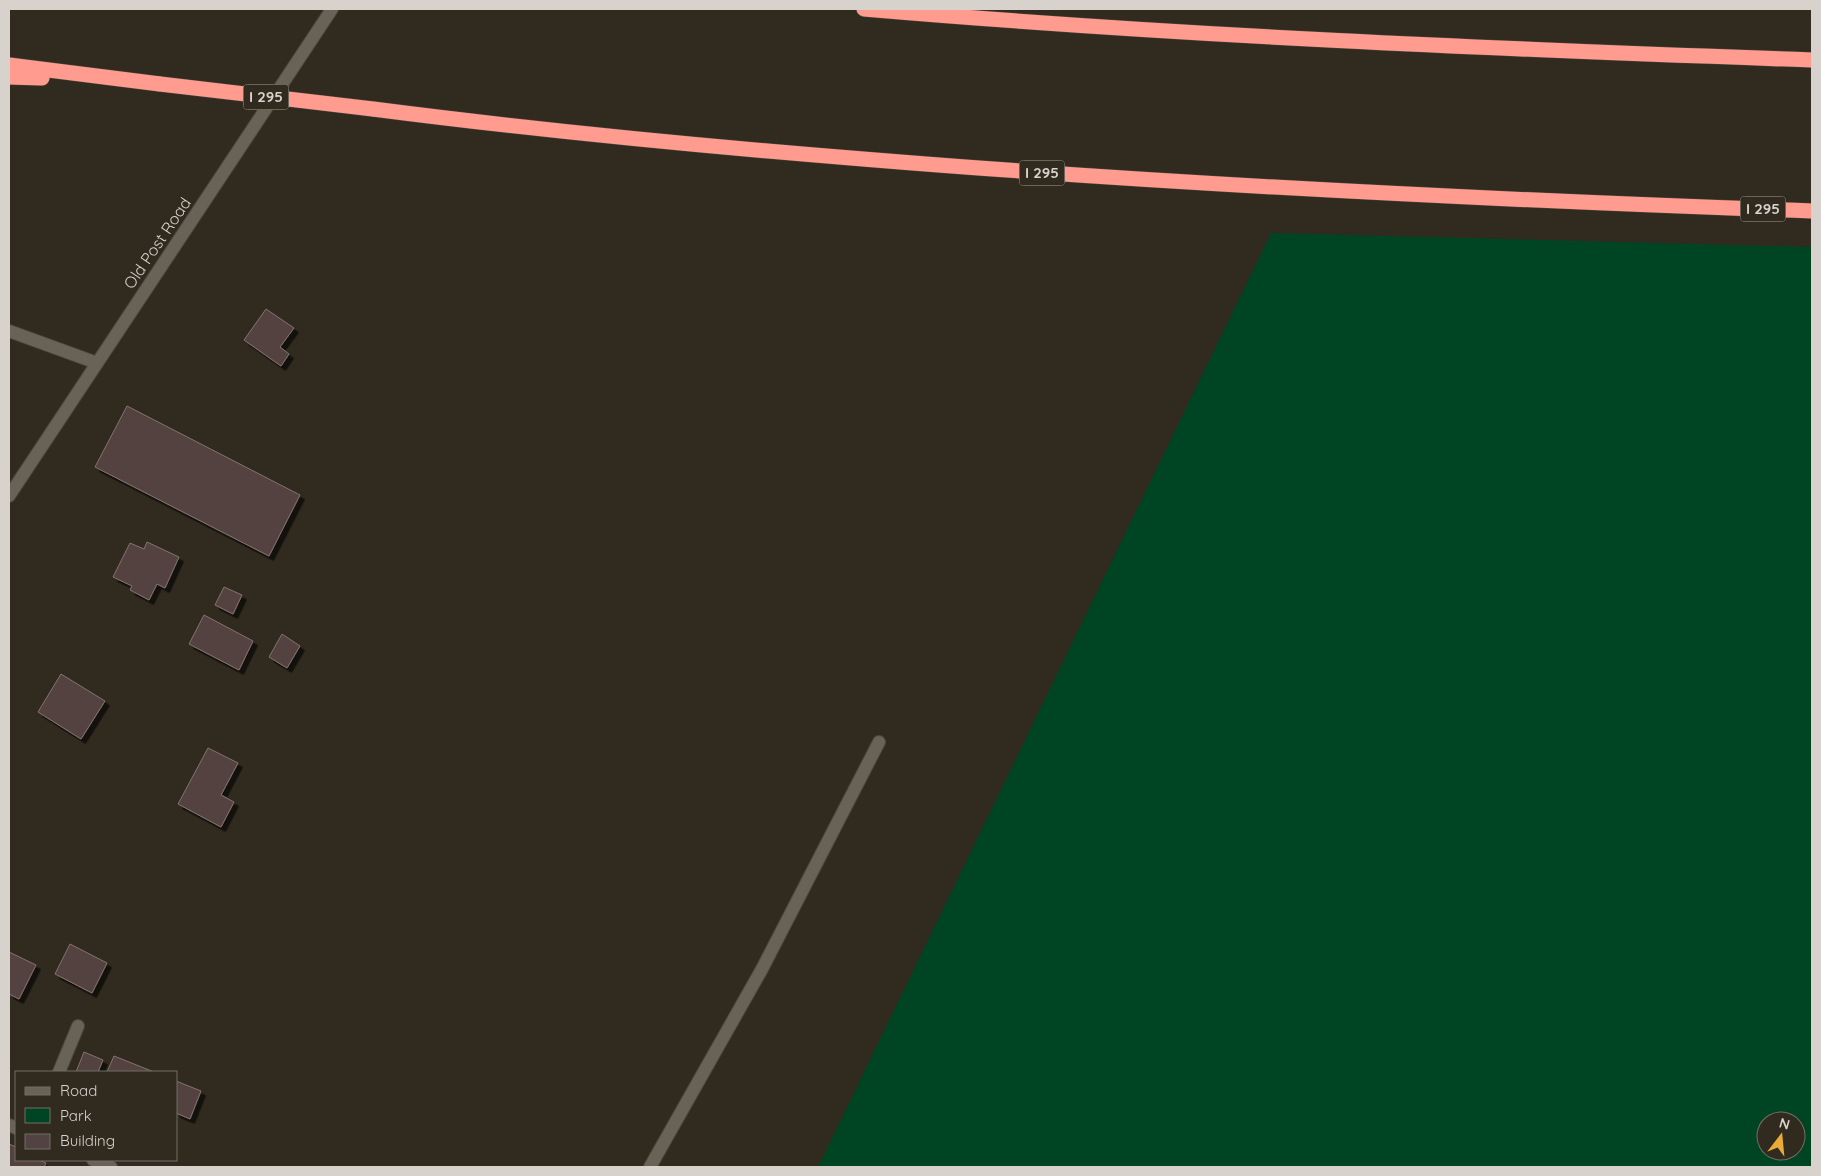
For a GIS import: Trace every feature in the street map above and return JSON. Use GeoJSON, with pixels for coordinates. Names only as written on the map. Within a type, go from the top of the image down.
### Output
{"type":"FeatureCollection","features":[{"type":"Feature","properties":{"kind":"highway"},"geometry":{"type":"LineString","coordinates":[[864,9],[1046,23],[1379,43],[1812,60]]}},
{"type":"Feature","properties":{"kind":"highway","name":"I 295"},"geometry":{"type":"LineString","coordinates":[[9,65],[477,123],[681,144],[1095,177],[1468,198],[1812,211]]}},
{"type":"Feature","properties":{"kind":"highway"},"geometry":{"type":"LineString","coordinates":[[9,77],[124,80]]}},
{"type":"Feature","properties":{"kind":"street","name":"Old Post Road"},"geometry":{"type":"LineString","coordinates":[[9,496],[332,9]]}},
{"type":"Feature","properties":{"kind":"street"},"geometry":{"type":"LineString","coordinates":[[9,331],[97,363]]}},
{"type":"Feature","properties":{"kind":"street"},"geometry":{"type":"LineString","coordinates":[[650,1167],[762,969],[879,742]]}},
{"type":"Feature","properties":{"kind":"street"},"geometry":{"type":"LineString","coordinates":[[59,1071],[78,1026]]}},
{"type":"Feature","properties":{"kind":"street"},"geometry":{"type":"LineString","coordinates":[[96,1161],[111,1167]]}},
{"type":"Feature","properties":{"kind":"green space"},"geometry":{"type":"Polygon","coordinates":[[[1271,233],[1812,247],[1812,1167],[818,1167],[1271,233]]]}},
{"type":"Feature","properties":{"kind":"building"},"geometry":{"type":"Polygon","coordinates":[[[266,309],[294,328],[280,347],[289,354],[281,366],[244,340],[266,309]]]}},
{"type":"Feature","properties":{"kind":"building"},"geometry":{"type":"Polygon","coordinates":[[[127,406],[300,495],[269,556],[95,467],[127,406]]]}},
{"type":"Feature","properties":{"kind":"building"},"geometry":{"type":"Polygon","coordinates":[[[147,542],[179,557],[165,588],[157,584],[149,600],[130,590],[132,586],[113,577],[130,543],[144,549],[147,542]]]}},
{"type":"Feature","properties":{"kind":"building"},"geometry":{"type":"Polygon","coordinates":[[[224,587],[242,595],[233,614],[215,605],[224,587]]]}},
{"type":"Feature","properties":{"kind":"building"},"geometry":{"type":"Polygon","coordinates":[[[204,615],[253,641],[239,670],[189,644],[204,615]]]}},
{"type":"Feature","properties":{"kind":"building"},"geometry":{"type":"Polygon","coordinates":[[[282,634],[300,646],[287,668],[269,657],[282,634]]]}},
{"type":"Feature","properties":{"kind":"building"},"geometry":{"type":"Polygon","coordinates":[[[61,674],[105,701],[81,739],[38,712],[61,674]]]}},
{"type":"Feature","properties":{"kind":"building"},"geometry":{"type":"Polygon","coordinates":[[[208,748],[238,763],[221,795],[234,802],[221,827],[178,804],[208,748]]]}},
{"type":"Feature","properties":{"kind":"building"},"geometry":{"type":"Polygon","coordinates":[[[70,944],[107,963],[92,993],[55,974],[70,944]]]}},
{"type":"Feature","properties":{"kind":"building"},"geometry":{"type":"Polygon","coordinates":[[[9,952],[36,965],[19,999],[9,994],[9,952]]]}},
{"type":"Feature","properties":{"kind":"building"},"geometry":{"type":"Polygon","coordinates":[[[84,1052],[103,1060],[98,1071],[76,1071],[84,1052]]]}},
{"type":"Feature","properties":{"kind":"building"},"geometry":{"type":"Polygon","coordinates":[[[114,1056],[152,1071],[107,1071],[114,1056]]]}},
{"type":"Feature","properties":{"kind":"building"},"geometry":{"type":"Polygon","coordinates":[[[178,1082],[201,1091],[190,1119],[178,1114],[178,1082]]]}},
{"type":"Feature","properties":{"kind":"building"},"geometry":{"type":"Polygon","coordinates":[[[9,1144],[15,1147],[15,1161],[41,1161],[46,1163],[44,1167],[9,1167],[9,1144]]]}}]}
